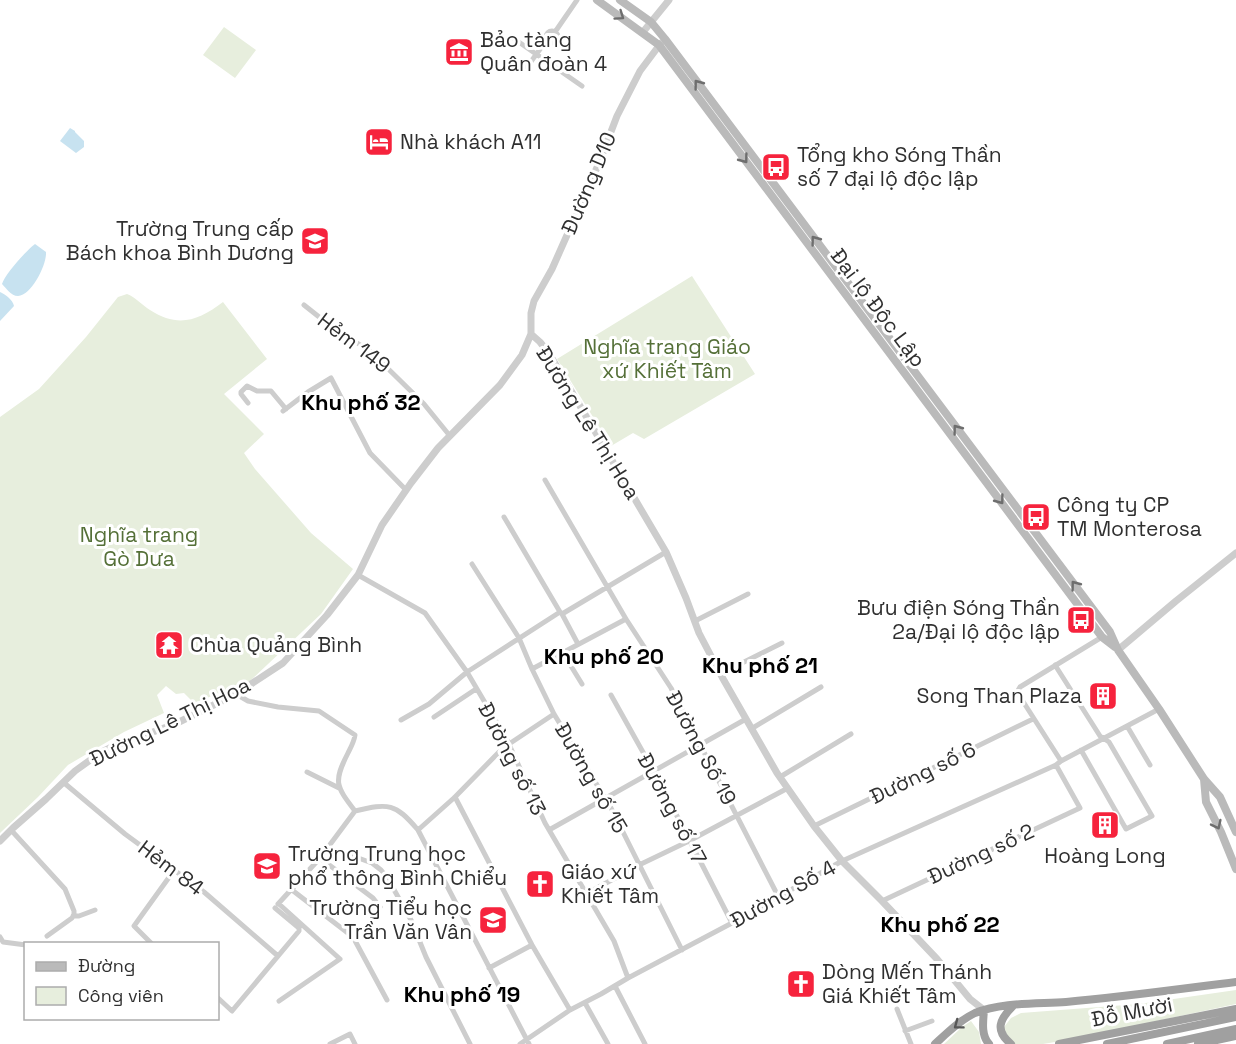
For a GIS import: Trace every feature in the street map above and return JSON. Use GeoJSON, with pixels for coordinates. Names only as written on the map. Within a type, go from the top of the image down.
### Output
{"type":"FeatureCollection","features":[{"type":"Feature","properties":{"kind":"highway"},"geometry":{"type":"LineString","coordinates":[[1219,984],[1236,976]]}},
{"type":"Feature","properties":{"kind":"highway"},"geometry":{"type":"LineString","coordinates":[[935,1044],[973,1014],[984,1010],[1236,982]]}},
{"type":"Feature","properties":{"kind":"highway"},"geometry":{"type":"LineString","coordinates":[[1011,1044],[1002,1034],[1000,1027],[1001,1019],[1013,1005]]}},
{"type":"Feature","properties":{"kind":"highway"},"geometry":{"type":"LineString","coordinates":[[1211,1019],[1236,1009]]}},
{"type":"Feature","properties":{"kind":"highway"},"geometry":{"type":"LineString","coordinates":[[984,1010],[983,1029],[989,1044]]}},
{"type":"Feature","properties":{"kind":"highway"},"geometry":{"type":"LineString","coordinates":[[1211,1019],[1236,1017]]}},
{"type":"Feature","properties":{"kind":"highway","name":"Đỗ Mười"},"geometry":{"type":"LineString","coordinates":[[1059,1044],[1211,1019]]}},
{"type":"Feature","properties":{"kind":"highway","name":"Đỗ Mười"},"geometry":{"type":"LineString","coordinates":[[1107,1044],[1211,1019]]}},
{"type":"Feature","properties":{"kind":"highway"},"geometry":{"type":"LineString","coordinates":[[1198,1044],[1236,1029]]}},
{"type":"Feature","properties":{"kind":"highway"},"geometry":{"type":"LineString","coordinates":[[1213,1037],[1236,1036]]}},
{"type":"Feature","properties":{"kind":"highway","name":"Đỗ Mười"},"geometry":{"type":"LineString","coordinates":[[1167,1044],[1213,1037]]}},
{"type":"Feature","properties":{"kind":"main road","name":"Đại lộ Độc Lập"},"geometry":{"type":"LineString","coordinates":[[597,0],[643,32],[662,42],[1110,632],[1119,650],[1204,779],[1220,797],[1236,832]]}},
{"type":"Feature","properties":{"kind":"main road","name":"Đại lộ Độc Lập"},"geometry":{"type":"LineString","coordinates":[[620,0],[651,22],[662,42],[1102,637],[1119,650]]}},
{"type":"Feature","properties":{"kind":"main road","name":"Đại lộ Độc Lập"},"geometry":{"type":"LineString","coordinates":[[1204,779],[1206,802],[1236,869]]}},
{"type":"Feature","properties":{"kind":"street"},"geometry":{"type":"LineString","coordinates":[[527,67],[546,41],[545,36],[548,32],[555,32],[577,0]]}},
{"type":"Feature","properties":{"kind":"street"},"geometry":{"type":"LineString","coordinates":[[643,32],[669,0]]}},
{"type":"Feature","properties":{"kind":"street"},"geometry":{"type":"LineString","coordinates":[[513,38],[582,86]]}},
{"type":"Feature","properties":{"kind":"street","name":"Đường D10"},"geometry":{"type":"LineString","coordinates":[[531,334],[531,313],[534,301],[552,269],[617,116],[640,71],[662,42]]}},
{"type":"Feature","properties":{"kind":"street","name":"Hẻm 149"},"geometry":{"type":"LineString","coordinates":[[304,305],[333,328],[370,351],[424,404],[450,436]]}},
{"type":"Feature","properties":{"kind":"street","name":"Đường Lê Thị Hoa"},"geometry":{"type":"LineString","coordinates":[[0,842],[75,771],[100,753],[175,724],[236,694],[283,663],[327,615],[358,575],[382,525],[406,490],[438,448],[500,385],[522,355],[531,334],[550,355],[666,552],[699,633],[780,777],[842,861],[937,959],[970,999],[984,1010]]}},
{"type":"Feature","properties":{"kind":"street"},"geometry":{"type":"LineString","coordinates":[[248,403],[241,392],[249,386],[257,391],[270,391],[285,410],[331,378],[370,453],[406,490]]}},
{"type":"Feature","properties":{"kind":"street","name":"Đường Số 19"},"geometry":{"type":"LineString","coordinates":[[545,480],[606,587],[671,688],[778,896]]}},
{"type":"Feature","properties":{"kind":"street"},"geometry":{"type":"LineString","coordinates":[[504,517],[578,644]]}},
{"type":"Feature","properties":{"kind":"street"},"geometry":{"type":"LineString","coordinates":[[401,720],[429,704],[467,672],[519,638],[666,552]]}},
{"type":"Feature","properties":{"kind":"street"},"geometry":{"type":"LineString","coordinates":[[1119,650],[1236,553]]}},
{"type":"Feature","properties":{"kind":"street"},"geometry":{"type":"LineString","coordinates":[[472,564],[519,638]]}},
{"type":"Feature","properties":{"kind":"street","name":"Đường số 13"},"geometry":{"type":"LineString","coordinates":[[358,575],[425,613],[467,672],[509,744],[549,830],[614,941],[628,978]]}},
{"type":"Feature","properties":{"kind":"street"},"geometry":{"type":"LineString","coordinates":[[695,621],[748,594]]}},
{"type":"Feature","properties":{"kind":"street"},"geometry":{"type":"LineString","coordinates":[[532,669],[626,620]]}},
{"type":"Feature","properties":{"kind":"street"},"geometry":{"type":"LineString","coordinates":[[1058,763],[1017,692],[1020,687],[1102,637]]}},
{"type":"Feature","properties":{"kind":"street","name":"Đường số 15"},"geometry":{"type":"LineString","coordinates":[[519,638],[554,714],[605,798],[682,950]]}},
{"type":"Feature","properties":{"kind":"street"},"geometry":{"type":"LineString","coordinates":[[720,674],[782,644]]}},
{"type":"Feature","properties":{"kind":"street"},"geometry":{"type":"LineString","coordinates":[[563,653],[582,684]]}},
{"type":"Feature","properties":{"kind":"street"},"geometry":{"type":"LineString","coordinates":[[1055,665],[1100,736],[1109,742],[1152,816],[1126,829],[1081,750]]}},
{"type":"Feature","properties":{"kind":"street"},"geometry":{"type":"LineString","coordinates":[[751,729],[821,687]]}},
{"type":"Feature","properties":{"kind":"street"},"geometry":{"type":"LineString","coordinates":[[434,717],[476,689]]}},
{"type":"Feature","properties":{"kind":"street"},"geometry":{"type":"LineString","coordinates":[[236,694],[248,701],[319,711],[355,735],[339,769],[339,788]]}},
{"type":"Feature","properties":{"kind":"street","name":"Đường số 17"},"geometry":{"type":"LineString","coordinates":[[611,695],[732,923]]}},
{"type":"Feature","properties":{"kind":"street","name":"Đường Số 4"},"geometry":{"type":"LineString","coordinates":[[520,1044],[527,1042],[570,1010],[842,861],[1058,763],[1159,709]]}},
{"type":"Feature","properties":{"kind":"street"},"geometry":{"type":"LineString","coordinates":[[418,830],[455,797],[500,750],[504,750],[509,744],[554,714]]}},
{"type":"Feature","properties":{"kind":"street"},"geometry":{"type":"LineString","coordinates":[[549,830],[746,719]]}},
{"type":"Feature","properties":{"kind":"street","name":"Đường số 6"},"geometry":{"type":"LineString","coordinates":[[814,826],[1033,719]]}},
{"type":"Feature","properties":{"kind":"street"},"geometry":{"type":"LineString","coordinates":[[1127,726],[1150,765]]}},
{"type":"Feature","properties":{"kind":"street"},"geometry":{"type":"LineString","coordinates":[[780,777],[851,734]]}},
{"type":"Feature","properties":{"kind":"street","name":"Đường số 2"},"geometry":{"type":"LineString","coordinates":[[882,901],[1080,808],[1058,763]]}},
{"type":"Feature","properties":{"kind":"street"},"geometry":{"type":"LineString","coordinates":[[307,772],[339,788],[355,811]]}},
{"type":"Feature","properties":{"kind":"street","name":"Hẻm 84"},"geometry":{"type":"LineString","coordinates":[[63,782],[125,834],[204,892],[278,956]]}},
{"type":"Feature","properties":{"kind":"street"},"geometry":{"type":"LineString","coordinates":[[586,894],[788,788]]}},
{"type":"Feature","properties":{"kind":"street"},"geometry":{"type":"LineString","coordinates":[[455,797],[532,945],[570,1010]]}},
{"type":"Feature","properties":{"kind":"street"},"geometry":{"type":"LineString","coordinates":[[277,906],[320,858],[355,811],[373,806],[392,807],[407,816],[418,830],[527,1042]]}},
{"type":"Feature","properties":{"kind":"street"},"geometry":{"type":"LineString","coordinates":[[11,830],[64,889],[74,911],[73,916]]}},
{"type":"Feature","properties":{"kind":"street"},"geometry":{"type":"LineString","coordinates":[[328,847],[372,863],[381,870],[411,920],[426,957],[470,1044]]}},
{"type":"Feature","properties":{"kind":"street"},"geometry":{"type":"LineString","coordinates":[[320,858],[373,898],[380,907]]}},
{"type":"Feature","properties":{"kind":"street"},"geometry":{"type":"LineString","coordinates":[[150,942],[134,927],[175,869]]}},
{"type":"Feature","properties":{"kind":"street"},"geometry":{"type":"LineString","coordinates":[[292,890],[353,937],[387,999]]}},
{"type":"Feature","properties":{"kind":"street"},"geometry":{"type":"LineString","coordinates":[[219,999],[232,1011],[300,929],[277,906]]}},
{"type":"Feature","properties":{"kind":"street"},"geometry":{"type":"LineString","coordinates":[[277,906],[339,959],[279,1001]]}},
{"type":"Feature","properties":{"kind":"street"},"geometry":{"type":"LineString","coordinates":[[47,936],[73,916],[94,910]]}},
{"type":"Feature","properties":{"kind":"street"},"geometry":{"type":"LineString","coordinates":[[0,937],[3,942],[24,944]]}},
{"type":"Feature","properties":{"kind":"street"},"geometry":{"type":"LineString","coordinates":[[489,968],[532,945]]}},
{"type":"Feature","properties":{"kind":"street"},"geometry":{"type":"LineString","coordinates":[[615,986],[645,1044]]}},
{"type":"Feature","properties":{"kind":"street"},"geometry":{"type":"LineString","coordinates":[[585,1003],[608,1044]]}},
{"type":"Feature","properties":{"kind":"street"},"geometry":{"type":"LineString","coordinates":[[897,1009],[910,1044]]}},
{"type":"Feature","properties":{"kind":"street"},"geometry":{"type":"LineString","coordinates":[[905,1031],[932,1021]]}},
{"type":"Feature","properties":{"kind":"street"},"geometry":{"type":"LineString","coordinates":[[330,1044],[350,1034],[355,1044]]}},
{"type":"Feature","properties":{"kind":"green space"},"geometry":{"type":"Polygon","coordinates":[[[224,27],[256,50],[235,78],[203,55],[224,27]]]}},
{"type":"Feature","properties":{"kind":"green space","name":"Nghĩa trang Giáo xứ Khiết Tâm"},"geometry":{"type":"Polygon","coordinates":[[[692,276],[755,374],[644,439],[633,433],[611,446],[557,359],[692,276]]]}},
{"type":"Feature","properties":{"kind":"green space","name":"Nghĩa trang Gò Dưa"},"geometry":{"type":"Polygon","coordinates":[[[127,294],[160,316],[179,320],[196,318],[223,302],[267,359],[224,394],[264,434],[244,453],[255,469],[311,533],[353,569],[321,614],[250,681],[194,703],[184,693],[176,694],[166,686],[157,695],[164,713],[124,732],[68,765],[0,833],[0,417],[39,389],[118,297],[127,294]]]}},
{"type":"Feature","properties":{"kind":"green space"},"geometry":{"type":"Polygon","coordinates":[[[1236,990],[1236,1004],[1043,1044],[1013,1044],[1009,1042],[1004,1027],[1011,1018],[1021,1013],[1139,1004],[1236,990]]]}},
{"type":"Feature","properties":{"kind":"green space"},"geometry":{"type":"Polygon","coordinates":[[[971,1021],[979,1032],[981,1044],[944,1044],[962,1027],[971,1021]]]}},
{"type":"Feature","properties":{"kind":"water"},"geometry":{"type":"Polygon","coordinates":[[[70,128],[84,141],[84,147],[76,153],[60,141],[70,128]]]}},
{"type":"Feature","properties":{"kind":"water"},"geometry":{"type":"Polygon","coordinates":[[[35,244],[46,252],[44,264],[33,285],[23,294],[15,296],[2,284],[7,274],[35,244]]]}},
{"type":"Feature","properties":{"kind":"water"},"geometry":{"type":"Polygon","coordinates":[[[0,292],[14,306],[0,321],[0,292]]]}},
{"type":"Feature","properties":{"kind":"place","name":"Bảo tàng Quân đoàn 4"},"geometry":{"type":"Point","coordinates":[459,52]}},
{"type":"Feature","properties":{"kind":"place","name":"Nhà khách A11"},"geometry":{"type":"Point","coordinates":[379,142]}},
{"type":"Feature","properties":{"kind":"place","name":"Tổng kho Sóng Thần số 7 đại lộ độc lập"},"geometry":{"type":"Point","coordinates":[776,167]}},
{"type":"Feature","properties":{"kind":"place","name":"Trường Trung cấp Bách khoa Bình Dương"},"geometry":{"type":"Point","coordinates":[315,241]}},
{"type":"Feature","properties":{"kind":"place","name":"Công ty CP TM Monterosa"},"geometry":{"type":"Point","coordinates":[1036,517]}},
{"type":"Feature","properties":{"kind":"place","name":"Bưu điện Sóng Thần 2a/Đại lộ độc lập"},"geometry":{"type":"Point","coordinates":[1081,620]}},
{"type":"Feature","properties":{"kind":"place","name":"Chùa Quảng Bình"},"geometry":{"type":"Point","coordinates":[169,645]}},
{"type":"Feature","properties":{"kind":"place","name":"Song Than Plaza"},"geometry":{"type":"Point","coordinates":[1103,696]}},
{"type":"Feature","properties":{"kind":"place","name":"Hoàng Long"},"geometry":{"type":"Point","coordinates":[1105,825]}},
{"type":"Feature","properties":{"kind":"place","name":"Trường Trung học phổ thông Bình Chiểu"},"geometry":{"type":"Point","coordinates":[267,866]}},
{"type":"Feature","properties":{"kind":"place","name":"Giáo xứ Khiết Tâm"},"geometry":{"type":"Point","coordinates":[540,884]}},
{"type":"Feature","properties":{"kind":"place","name":"Trường Tiểu học Trần Văn Vân"},"geometry":{"type":"Point","coordinates":[493,920]}},
{"type":"Feature","properties":{"kind":"place","name":"Dòng Mến Thánh Giá Khiết Tâm"},"geometry":{"type":"Point","coordinates":[801,984]}},
{"type":"Feature","properties":{"kind":"district","name":"Khu phố 32"},"geometry":{"type":"Point","coordinates":[361,402]}},
{"type":"Feature","properties":{"kind":"district","name":"Khu phố 20"},"geometry":{"type":"Point","coordinates":[604,656]}},
{"type":"Feature","properties":{"kind":"district","name":"Khu phố 21"},"geometry":{"type":"Point","coordinates":[760,665]}},
{"type":"Feature","properties":{"kind":"district","name":"Khu phố 22"},"geometry":{"type":"Point","coordinates":[940,924]}},
{"type":"Feature","properties":{"kind":"district","name":"Khu phố 19"},"geometry":{"type":"Point","coordinates":[462,994]}}]}
